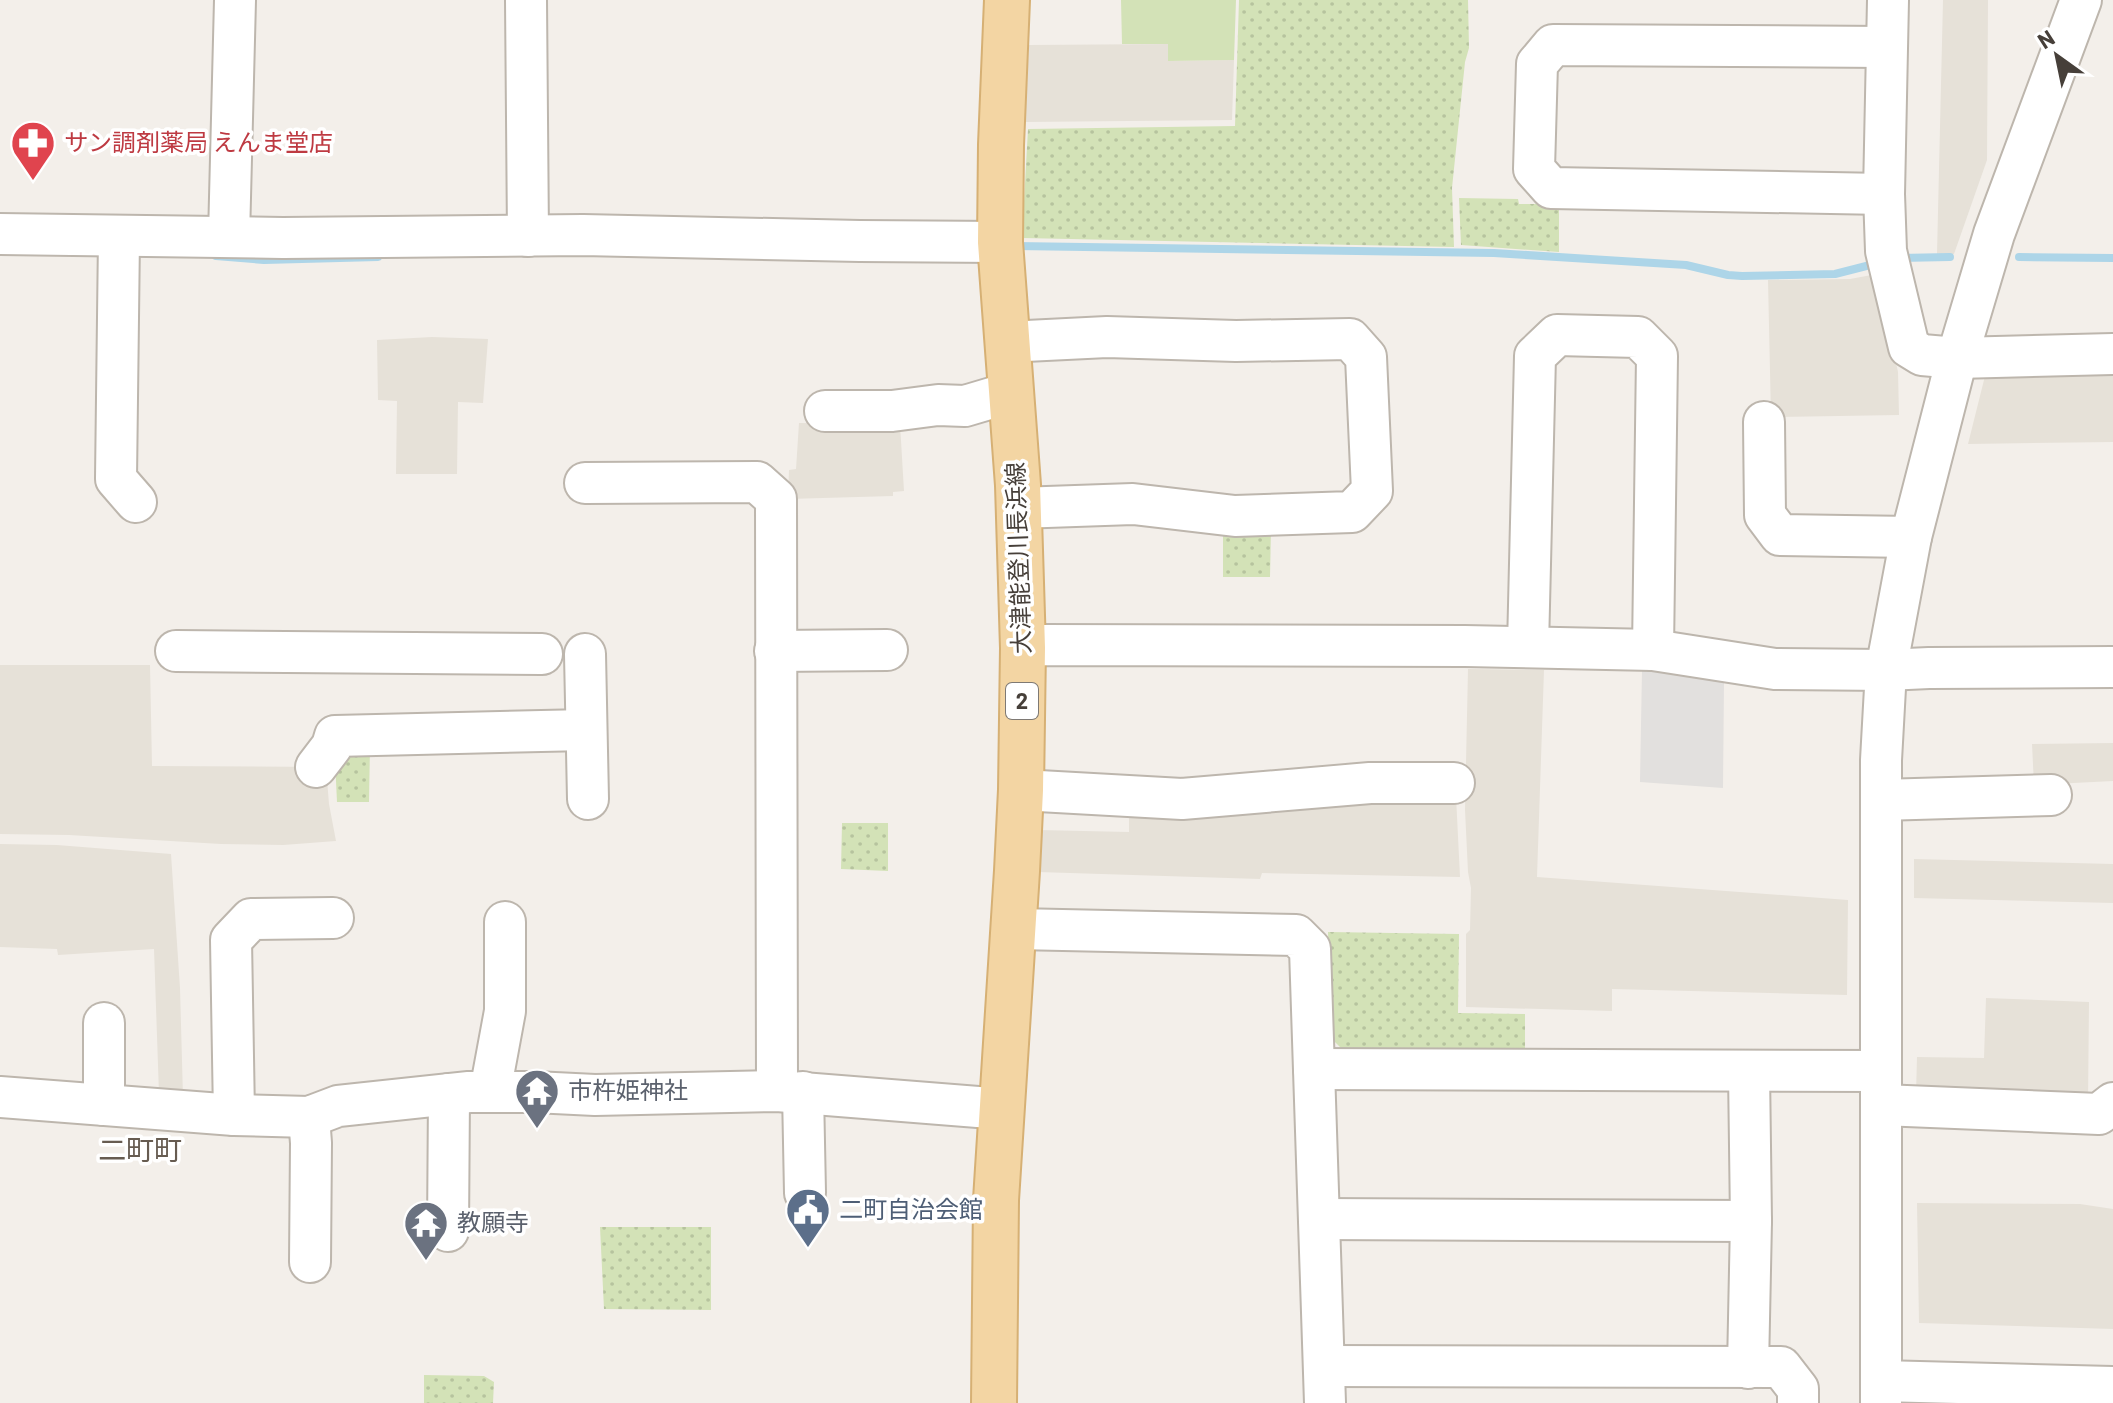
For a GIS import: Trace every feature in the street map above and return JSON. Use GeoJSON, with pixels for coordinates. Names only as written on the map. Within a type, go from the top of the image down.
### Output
{"type":"FeatureCollection","features":[{"type":"Feature","properties":{"kind":"main road","name":"大津能登川長浜線"},"geometry":{"type":"LineString","coordinates":[[994,1403],[996,1200],[1021,790],[1023,648],[1012,392],[1000,242],[1007,0]]}},
{"type":"Feature","properties":{"kind":"street"},"geometry":{"type":"LineString","coordinates":[[229,237],[235,0]]}},
{"type":"Feature","properties":{"kind":"street"},"geometry":{"type":"LineString","coordinates":[[526,0],[528,236]]}},
{"type":"Feature","properties":{"kind":"street"},"geometry":{"type":"LineString","coordinates":[[1888,0],[1884,194],[1887,259],[1909,347],[1922,355],[1957,358],[2113,354]]}},
{"type":"Feature","properties":{"kind":"street"},"geometry":{"type":"LineString","coordinates":[[2081,0],[1994,234],[1957,358],[1911,537],[1886,670],[1881,760],[1881,1392],[2113,1387]]}},
{"type":"Feature","properties":{"kind":"street"},"geometry":{"type":"LineString","coordinates":[[1884,194],[1551,188],[1534,169],[1537,64],[1553,45],[1886,47]]}},
{"type":"Feature","properties":{"kind":"street"},"geometry":{"type":"LineString","coordinates":[[0,234],[1000,242]]}},
{"type":"Feature","properties":{"kind":"street"},"geometry":{"type":"LineString","coordinates":[[119,237],[116,479],[136,502]]}},
{"type":"Feature","properties":{"kind":"street"},"geometry":{"type":"LineString","coordinates":[[1528,647],[1535,356],[1557,335],[1638,337],[1657,356],[1653,650]]}},
{"type":"Feature","properties":{"kind":"street"},"geometry":{"type":"LineString","coordinates":[[1008,342],[1107,337],[1236,341],[1350,339],[1366,357],[1372,491],[1352,512],[1235,516],[1133,504],[1018,508]]}},
{"type":"Feature","properties":{"kind":"street"},"geometry":{"type":"LineString","coordinates":[[825,411],[965,406],[1012,392]]}},
{"type":"Feature","properties":{"kind":"street"},"geometry":{"type":"LineString","coordinates":[[1764,422],[1765,515],[1780,535],[1911,537]]}},
{"type":"Feature","properties":{"kind":"street"},"geometry":{"type":"LineString","coordinates":[[585,483],[757,482],[776,499],[775,651],[790,1092],[805,1193]]}},
{"type":"Feature","properties":{"kind":"street"},"geometry":{"type":"LineString","coordinates":[[1023,648],[1040,645],[1528,647],[1653,650],[1775,669],[2113,667]]}},
{"type":"Feature","properties":{"kind":"street"},"geometry":{"type":"LineString","coordinates":[[775,651],[887,650]]}},
{"type":"Feature","properties":{"kind":"street"},"geometry":{"type":"LineString","coordinates":[[176,651],[542,654]]}},
{"type":"Feature","properties":{"kind":"street"},"geometry":{"type":"LineString","coordinates":[[585,654],[588,799]]}},
{"type":"Feature","properties":{"kind":"street"},"geometry":{"type":"LineString","coordinates":[[316,767],[332,746],[335,736],[586,730]]}},
{"type":"Feature","properties":{"kind":"street"},"geometry":{"type":"LineString","coordinates":[[1021,790],[1182,799],[1370,783],[1454,783]]}},
{"type":"Feature","properties":{"kind":"street"},"geometry":{"type":"LineString","coordinates":[[1881,800],[2051,795]]}},
{"type":"Feature","properties":{"kind":"street"},"geometry":{"type":"LineString","coordinates":[[234,1115],[231,940],[251,919],[333,918]]}},
{"type":"Feature","properties":{"kind":"street"},"geometry":{"type":"LineString","coordinates":[[490,1092],[505,1011],[505,922]]}},
{"type":"Feature","properties":{"kind":"street"},"geometry":{"type":"LineString","coordinates":[[1013,929],[1296,935],[1310,949],[1325,1384],[1781,1367],[1798,1389],[1798,1403]]}},
{"type":"Feature","properties":{"kind":"street"},"geometry":{"type":"LineString","coordinates":[[104,1023],[104,1105]]}},
{"type":"Feature","properties":{"kind":"street"},"geometry":{"type":"LineString","coordinates":[[1314,1069],[1749,1071],[2099,1114],[2113,1103]]}},
{"type":"Feature","properties":{"kind":"street"},"geometry":{"type":"LineString","coordinates":[[1748,1368],[1751,1221],[1749,1071]]}},
{"type":"Feature","properties":{"kind":"street"},"geometry":{"type":"LineString","coordinates":[[0,1097],[234,1115],[324,1111],[449,1094],[490,1092],[595,1095],[790,1092],[1003,1109]]}},
{"type":"Feature","properties":{"kind":"street"},"geometry":{"type":"LineString","coordinates":[[448,1231],[449,1094]]}},
{"type":"Feature","properties":{"kind":"street"},"geometry":{"type":"LineString","coordinates":[[310,1262],[311,1143],[324,1111]]}},
{"type":"Feature","properties":{"kind":"street"},"geometry":{"type":"LineString","coordinates":[[1319,1219],[1751,1221]]}},
{"type":"Feature","properties":{"kind":"shaded area"},"geometry":{"type":"Polygon","coordinates":[[[1943,0],[1988,0],[1987,160],[1954,254],[1937,254],[1943,0]]]}},
{"type":"Feature","properties":{"kind":"shaded area"},"geometry":{"type":"Polygon","coordinates":[[[1168,44],[1168,61],[1234,60],[1232,120],[1025,122],[1029,45],[1168,44]]]}},
{"type":"Feature","properties":{"kind":"shaded area"},"geometry":{"type":"Polygon","coordinates":[[[1877,274],[1898,372],[1899,415],[1771,417],[1768,280],[1850,279],[1877,274]]]}},
{"type":"Feature","properties":{"kind":"shaded area"},"geometry":{"type":"Polygon","coordinates":[[[432,337],[488,339],[483,403],[458,402],[457,474],[396,474],[397,401],[378,400],[377,340],[432,337]]]}},
{"type":"Feature","properties":{"kind":"shaded area"},"geometry":{"type":"Polygon","coordinates":[[[2113,364],[2113,442],[1968,444],[1987,368],[2113,364]]]}},
{"type":"Feature","properties":{"kind":"shaded area"},"geometry":{"type":"Polygon","coordinates":[[[799,423],[900,424],[904,491],[893,492],[893,496],[788,499],[789,470],[796,469],[799,423]]]}},
{"type":"Feature","properties":{"kind":"shaded area"},"geometry":{"type":"Polygon","coordinates":[[[0,665],[150,665],[152,766],[326,767],[336,841],[283,845],[221,844],[0,834],[0,665]]]}},
{"type":"Feature","properties":{"kind":"shaded area"},"geometry":{"type":"Polygon","coordinates":[[[1468,669],[1544,670],[1537,877],[1848,900],[1847,995],[1612,989],[1612,1011],[1466,1007],[1466,934],[1470,930],[1471,888],[1465,810],[1468,669]]]}},
{"type":"Feature","properties":{"kind":"shaded area"},"geometry":{"type":"Polygon","coordinates":[[[1642,670],[1724,681],[1723,788],[1640,782],[1642,670]]]}},
{"type":"Feature","properties":{"kind":"shaded area"},"geometry":{"type":"Polygon","coordinates":[[[2113,743],[2113,781],[2034,785],[2032,744],[2113,743]]]}},
{"type":"Feature","properties":{"kind":"shaded area"},"geometry":{"type":"Polygon","coordinates":[[[1456,796],[1460,877],[1262,873],[1260,879],[1038,872],[1038,830],[1129,832],[1129,809],[1456,796]]]}},
{"type":"Feature","properties":{"kind":"shaded area"},"geometry":{"type":"Polygon","coordinates":[[[0,844],[171,854],[183,1097],[159,1094],[154,949],[58,955],[57,949],[0,947],[0,844]]]}},
{"type":"Feature","properties":{"kind":"shaded area"},"geometry":{"type":"Polygon","coordinates":[[[1914,859],[2113,864],[2113,903],[1914,898],[1914,859]]]}},
{"type":"Feature","properties":{"kind":"shaded area"},"geometry":{"type":"Polygon","coordinates":[[[1986,998],[2089,1002],[2088,1103],[1916,1094],[1917,1057],[1984,1058],[1986,998]]]}},
{"type":"Feature","properties":{"kind":"shaded area"},"geometry":{"type":"Polygon","coordinates":[[[1917,1203],[2080,1204],[2113,1209],[2113,1329],[1919,1323],[1917,1203]]]}},
{"type":"Feature","properties":{"kind":"green space"},"geometry":{"type":"Polygon","coordinates":[[[1121,0],[1236,0],[1234,60],[1168,61],[1168,44],[1122,44],[1121,0]]]}},
{"type":"Feature","properties":{"kind":"green space"},"geometry":{"type":"Polygon","coordinates":[[[1239,0],[1468,0],[1469,48],[1452,188],[1454,247],[1022,238],[1028,129],[1235,126],[1239,0]]]}},
{"type":"Feature","properties":{"kind":"green space"},"geometry":{"type":"Polygon","coordinates":[[[1459,198],[1518,199],[1519,204],[1559,204],[1559,252],[1461,245],[1459,198]]]}},
{"type":"Feature","properties":{"kind":"green space"},"geometry":{"type":"Polygon","coordinates":[[[1271,528],[1270,577],[1223,577],[1223,530],[1271,528]]]}},
{"type":"Feature","properties":{"kind":"green space"},"geometry":{"type":"Polygon","coordinates":[[[370,746],[369,802],[337,802],[335,760],[370,746]]]}},
{"type":"Feature","properties":{"kind":"green space"},"geometry":{"type":"Polygon","coordinates":[[[842,823],[888,823],[888,871],[841,869],[842,823]]]}},
{"type":"Feature","properties":{"kind":"green space"},"geometry":{"type":"Polygon","coordinates":[[[1328,932],[1459,934],[1458,1013],[1525,1014],[1525,1052],[1344,1051],[1331,1038],[1328,932]]]}},
{"type":"Feature","properties":{"kind":"green space"},"geometry":{"type":"Polygon","coordinates":[[[600,1227],[711,1227],[711,1310],[604,1309],[600,1227]]]}},
{"type":"Feature","properties":{"kind":"green space"},"geometry":{"type":"Polygon","coordinates":[[[424,1375],[484,1376],[494,1382],[493,1403],[424,1403],[424,1375]]]}},
{"type":"Feature","properties":{"kind":"waterway"},"geometry":{"type":"LineString","coordinates":[[1015,246],[1494,253],[1686,265],[1742,276],[1835,274],[1878,263]]}},
{"type":"Feature","properties":{"kind":"waterway"},"geometry":{"type":"LineString","coordinates":[[216,256],[264,260],[378,257]]}},
{"type":"Feature","properties":{"kind":"waterway"},"geometry":{"type":"LineString","coordinates":[[1899,258],[1950,257]]}},
{"type":"Feature","properties":{"kind":"waterway"},"geometry":{"type":"LineString","coordinates":[[2019,257],[2113,258]]}},
{"type":"Feature","properties":{"kind":"place","name":"サン調剤薬局 えんま堂店"},"geometry":{"type":"Point","coordinates":[33,182]}},
{"type":"Feature","properties":{"kind":"place","name":"市杵姫神社"},"geometry":{"type":"Point","coordinates":[537,1130]}},
{"type":"Feature","properties":{"kind":"place","name":"二町自治会館"},"geometry":{"type":"Point","coordinates":[808,1249]}},
{"type":"Feature","properties":{"kind":"place","name":"教願寺"},"geometry":{"type":"Point","coordinates":[426,1262]}},
{"type":"Feature","properties":{"kind":"district","name":"二町町"},"geometry":{"type":"Point","coordinates":[140,1150]}}]}
